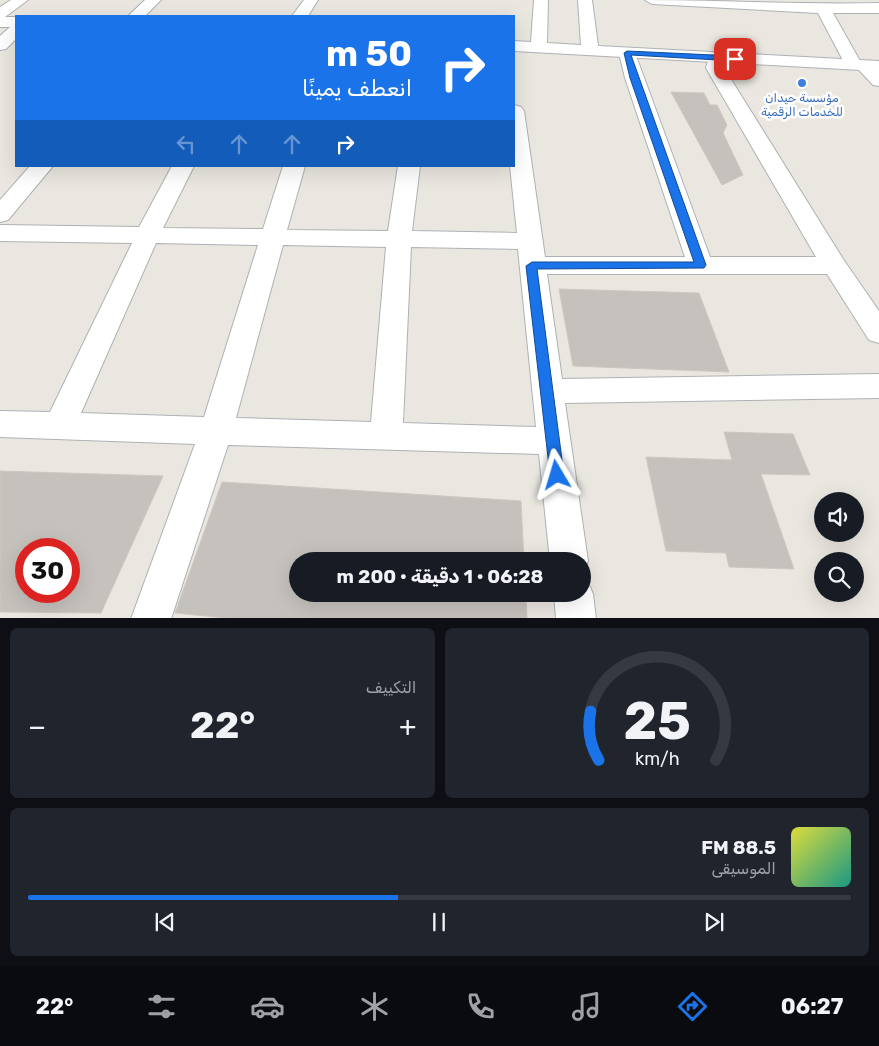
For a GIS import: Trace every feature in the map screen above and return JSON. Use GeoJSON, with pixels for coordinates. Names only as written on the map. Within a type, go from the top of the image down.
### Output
{"type":"FeatureCollection","features":[{"type":"Feature","properties":{"kind":"street"},"geometry":{"type":"LineString","coordinates":[[0,14],[21,0]]}},
{"type":"Feature","properties":{"kind":"street"},"geometry":{"type":"LineString","coordinates":[[137,15],[154,0]]}},
{"type":"Feature","properties":{"kind":"street"},"geometry":{"type":"LineString","coordinates":[[301,15],[311,0]]}},
{"type":"Feature","properties":{"kind":"street"},"geometry":{"type":"LineString","coordinates":[[539,47],[541,0]]}},
{"type":"Feature","properties":{"kind":"street"},"geometry":{"type":"LineString","coordinates":[[585,0],[590,50]]}},
{"type":"Feature","properties":{"kind":"street"},"geometry":{"type":"LineString","coordinates":[[652,0],[823,9],[879,8]]}},
{"type":"Feature","properties":{"kind":"street"},"geometry":{"type":"LineString","coordinates":[[823,9],[879,81]]}},
{"type":"Feature","properties":{"kind":"street"},"geometry":{"type":"LineString","coordinates":[[0,22],[15,22]]}},
{"type":"Feature","properties":{"kind":"street"},"geometry":{"type":"LineString","coordinates":[[0,45],[15,31]]}},
{"type":"Feature","properties":{"kind":"street"},"geometry":{"type":"LineString","coordinates":[[515,46],[866,65]]}},
{"type":"Feature","properties":{"kind":"street"},"geometry":{"type":"LineString","coordinates":[[627,53],[634,78],[700,265]]}},
{"type":"Feature","properties":{"kind":"street"},"geometry":{"type":"LineString","coordinates":[[716,58],[715,68],[834,265],[879,333]]}},
{"type":"Feature","properties":{"kind":"street"},"geometry":{"type":"LineString","coordinates":[[515,120],[568,552]]}},
{"type":"Feature","properties":{"kind":"street"},"geometry":{"type":"LineString","coordinates":[[0,215],[41,167]]}},
{"type":"Feature","properties":{"kind":"street"},"geometry":{"type":"LineString","coordinates":[[59,427],[147,236],[182,167]]}},
{"type":"Feature","properties":{"kind":"street"},"geometry":{"type":"LineString","coordinates":[[151,618],[216,430],[271,237],[294,167]]}},
{"type":"Feature","properties":{"kind":"street"},"geometry":{"type":"LineString","coordinates":[[386,435],[399,240],[409,167]]}},
{"type":"Feature","properties":{"kind":"street"},"geometry":{"type":"LineString","coordinates":[[0,184],[26,186]]}},
{"type":"Feature","properties":{"kind":"street"},"geometry":{"type":"LineString","coordinates":[[0,233],[399,240],[530,254],[700,265],[834,265]]}},
{"type":"Feature","properties":{"kind":"street"},"geometry":{"type":"LineString","coordinates":[[547,391],[857,388],[879,386]]}},
{"type":"Feature","properties":{"kind":"street"},"geometry":{"type":"LineString","coordinates":[[0,424],[553,441]]}},
{"type":"Feature","properties":{"kind":"street"},"geometry":{"type":"LineString","coordinates":[[574,602],[576,618]]}},
{"type":"Feature","properties":{"kind":"building"},"geometry":{"type":"Polygon","coordinates":[[[671,92],[704,93],[710,105],[717,105],[727,125],[723,133],[743,175],[722,185],[671,92]]]}},
{"type":"Feature","properties":{"kind":"building"},"geometry":{"type":"Polygon","coordinates":[[[559,289],[699,293],[729,372],[573,366],[559,289]]]}},
{"type":"Feature","properties":{"kind":"building"},"geometry":{"type":"Polygon","coordinates":[[[724,432],[793,434],[810,475],[761,474],[794,569],[729,567],[726,553],[666,551],[646,457],[732,460],[724,432]]]}},
{"type":"Feature","properties":{"kind":"building"},"geometry":{"type":"Polygon","coordinates":[[[0,471],[163,476],[101,613],[0,612],[0,471]]]}},
{"type":"Feature","properties":{"kind":"building"},"geometry":{"type":"Polygon","coordinates":[[[222,482],[521,501],[524,552],[289,552],[289,602],[526,602],[527,618],[225,618],[175,613],[222,482]]]}},
{"type":"Feature","properties":{"kind":"place","name":"مؤسسة حيدان للخدمات الرقمية"},"geometry":{"type":"Point","coordinates":[802,83]}},
{"type":"Feature","properties":{"kind":"route"},"geometry":{"type":"LineString","coordinates":[[557,475],[532,266],[700,265],[634,78],[627,53],[735,59]]}}]}
